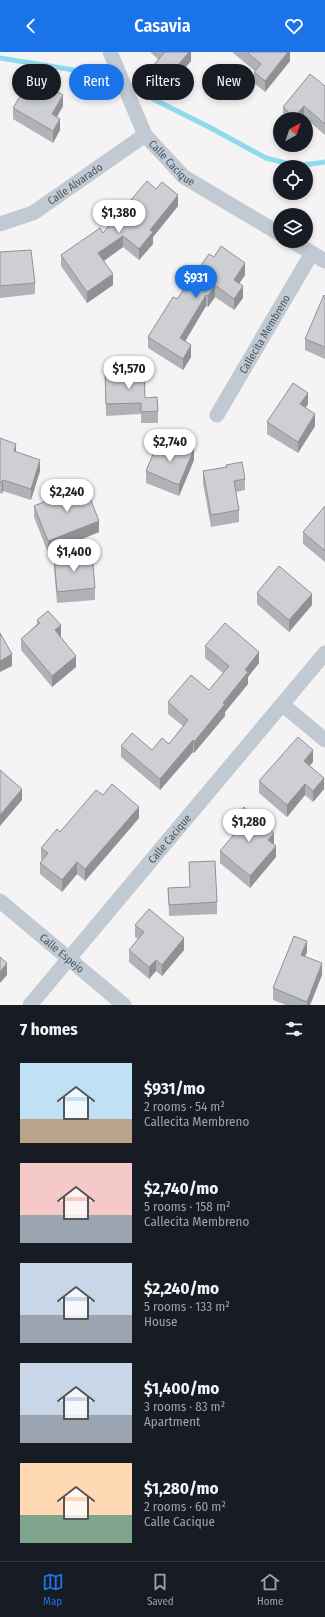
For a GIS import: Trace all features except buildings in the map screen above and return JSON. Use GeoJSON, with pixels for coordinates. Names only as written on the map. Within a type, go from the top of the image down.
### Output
{"type":"FeatureCollection","features":[{"type":"Feature","properties":{"kind":"street","name":"Calle Cacique"},"geometry":{"type":"LineString","coordinates":[[110,52],[145,135],[184,177],[273,230]]}},
{"type":"Feature","properties":{"kind":"street","name":"Calle Alvarado"},"geometry":{"type":"LineString","coordinates":[[0,224],[33,213],[145,135]]}},
{"type":"Feature","properties":{"kind":"street"},"geometry":{"type":"LineString","coordinates":[[304,248],[325,261]]}},
{"type":"Feature","properties":{"kind":"street","name":"Callecita Membreno"},"geometry":{"type":"LineString","coordinates":[[217,415],[312,253]]}},
{"type":"Feature","properties":{"kind":"street","name":"Calle Cacique"},"geometry":{"type":"LineString","coordinates":[[30,1005],[283,705],[325,653]]}},
{"type":"Feature","properties":{"kind":"street"},"geometry":{"type":"LineString","coordinates":[[283,705],[325,740]]}},
{"type":"Feature","properties":{"kind":"street","name":"Calle Espejo"},"geometry":{"type":"LineString","coordinates":[[0,901],[124,1005]]}},
{"type":"Feature","properties":{"kind":"waterway"},"geometry":{"type":"LineString","coordinates":[[0,58],[69,69]]}},
{"type":"Feature","properties":{"kind":"waterway"},"geometry":{"type":"LineString","coordinates":[[155,100],[266,158],[297,166],[325,162]]}}]}
